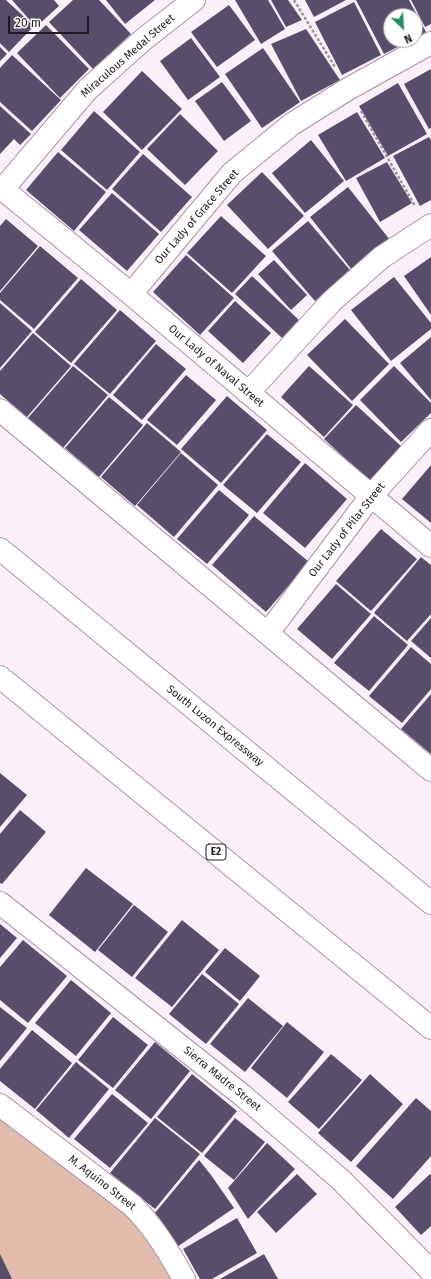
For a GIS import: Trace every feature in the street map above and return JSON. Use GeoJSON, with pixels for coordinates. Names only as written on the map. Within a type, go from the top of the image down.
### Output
{"type":"FeatureCollection","features":[{"type":"Feature","properties":{"kind":"main road","name":"Miraculous Medal Street"},"geometry":{"type":"LineString","coordinates":[[1,188],[88,89],[144,39],[194,0]]}},
{"type":"Feature","properties":{"kind":"main road","name":"Our Lady of Grace Street"},"geometry":{"type":"LineString","coordinates":[[131,294],[232,173],[292,124],[348,89],[431,43]]}},
{"type":"Feature","properties":{"kind":"main road","name":"Our Lady of Naval Street"},"geometry":{"type":"LineString","coordinates":[[1,188],[131,294],[431,546]]}},
{"type":"Feature","properties":{"kind":"main road"},"geometry":{"type":"LineString","coordinates":[[248,393],[332,301],[382,257],[429,226]]}},
{"type":"Feature","properties":{"kind":"main road"},"geometry":{"type":"LineString","coordinates":[[0,410],[431,770]]}},
{"type":"Feature","properties":{"kind":"main road","name":"Our Lady of Pilar Street"},"geometry":{"type":"LineString","coordinates":[[268,633],[372,496],[431,430]]}},
{"type":"Feature","properties":{"kind":"main road","name":"South Luzon Expressway"},"geometry":{"type":"LineString","coordinates":[[0,549],[431,903]]}},
{"type":"Feature","properties":{"kind":"main road","name":"E2"},"geometry":{"type":"LineString","coordinates":[[0,677],[431,1028]]}},
{"type":"Feature","properties":{"kind":"main road","name":"Sierra Madre Street"},"geometry":{"type":"LineString","coordinates":[[0,903],[242,1095],[340,1179],[431,1270]]}},
{"type":"Feature","properties":{"kind":"main road","name":"M. Aquino Street"},"geometry":{"type":"LineString","coordinates":[[0,1105],[132,1205],[148,1221],[168,1250],[184,1279]]}},
{"type":"Feature","properties":{"kind":"path"},"geometry":{"type":"LineString","coordinates":[[294,0],[429,226]]}},
{"type":"Feature","properties":{"kind":"shaded area"},"geometry":{"type":"Polygon","coordinates":[[[0,1109],[130,1206],[181,1279],[0,1279],[0,1109]]]}},
{"type":"Feature","properties":{"kind":"building"},"geometry":{"type":"Polygon","coordinates":[[[0,0],[6,0],[34,26],[9,52],[0,43],[0,0]]]}},
{"type":"Feature","properties":{"kind":"building"},"geometry":{"type":"Polygon","coordinates":[[[12,0],[54,0],[59,6],[36,27],[12,0]]]}},
{"type":"Feature","properties":{"kind":"building"},"geometry":{"type":"Polygon","coordinates":[[[73,0],[99,0],[131,34],[93,69],[49,22],[73,0]]]}},
{"type":"Feature","properties":{"kind":"building"},"geometry":{"type":"Polygon","coordinates":[[[106,0],[155,0],[125,24],[106,0]]]}},
{"type":"Feature","properties":{"kind":"building"},"geometry":{"type":"Polygon","coordinates":[[[235,0],[268,0],[285,29],[261,44],[235,0]]]}},
{"type":"Feature","properties":{"kind":"building"},"geometry":{"type":"Polygon","coordinates":[[[271,0],[288,0],[302,20],[286,27],[271,0]]]}},
{"type":"Feature","properties":{"kind":"building"},"geometry":{"type":"Polygon","coordinates":[[[305,0],[346,0],[314,17],[305,0]]]}},
{"type":"Feature","properties":{"kind":"building"},"geometry":{"type":"Polygon","coordinates":[[[356,0],[409,0],[413,8],[383,8],[383,48],[396,48],[384,54],[356,0]]]}},
{"type":"Feature","properties":{"kind":"building"},"geometry":{"type":"Polygon","coordinates":[[[411,0],[431,0],[431,24],[425,27],[423,23],[423,8],[415,8],[411,0]]]}},
{"type":"Feature","properties":{"kind":"building"},"geometry":{"type":"Polygon","coordinates":[[[354,2],[381,55],[342,75],[315,22],[354,2]]]}},
{"type":"Feature","properties":{"kind":"building"},"geometry":{"type":"Polygon","coordinates":[[[229,5],[255,40],[217,67],[191,32],[229,5]]]}},
{"type":"Feature","properties":{"kind":"building"},"geometry":{"type":"Polygon","coordinates":[[[46,25],[89,69],[60,98],[17,53],[46,25]]]}},
{"type":"Feature","properties":{"kind":"building"},"geometry":{"type":"Polygon","coordinates":[[[423,26],[426,32],[423,34],[423,26]]]}},
{"type":"Feature","properties":{"kind":"building"},"geometry":{"type":"Polygon","coordinates":[[[306,29],[340,80],[301,101],[271,44],[306,29]]]}},
{"type":"Feature","properties":{"kind":"building"},"geometry":{"type":"Polygon","coordinates":[[[191,38],[220,77],[188,100],[160,61],[191,38]]]}},
{"type":"Feature","properties":{"kind":"building"},"geometry":{"type":"Polygon","coordinates":[[[0,47],[7,54],[0,61],[0,47]]]}},
{"type":"Feature","properties":{"kind":"building"},"geometry":{"type":"Polygon","coordinates":[[[263,48],[300,102],[262,128],[225,74],[263,48]]]}},
{"type":"Feature","properties":{"kind":"building"},"geometry":{"type":"Polygon","coordinates":[[[12,55],[61,100],[32,131],[0,102],[0,68],[12,55]]]}},
{"type":"Feature","properties":{"kind":"building"},"geometry":{"type":"Polygon","coordinates":[[[431,69],[431,128],[429,129],[404,84],[431,69]]]}},
{"type":"Feature","properties":{"kind":"building"},"geometry":{"type":"Polygon","coordinates":[[[142,71],[182,109],[142,150],[103,112],[142,71]]]}},
{"type":"Feature","properties":{"kind":"building"},"geometry":{"type":"Polygon","coordinates":[[[222,82],[251,121],[224,141],[195,101],[222,82]]]}},
{"type":"Feature","properties":{"kind":"building"},"geometry":{"type":"Polygon","coordinates":[[[398,83],[427,134],[388,156],[359,106],[398,83]]]}},
{"type":"Feature","properties":{"kind":"building"},"geometry":{"type":"Polygon","coordinates":[[[0,106],[31,134],[20,145],[14,139],[0,154],[0,106]]]}},
{"type":"Feature","properties":{"kind":"building"},"geometry":{"type":"Polygon","coordinates":[[[94,111],[140,152],[107,190],[61,150],[94,111]]]}},
{"type":"Feature","properties":{"kind":"building"},"geometry":{"type":"Polygon","coordinates":[[[357,112],[385,158],[346,181],[318,135],[357,112]]]}},
{"type":"Feature","properties":{"kind":"building"},"geometry":{"type":"Polygon","coordinates":[[[180,114],[218,151],[185,185],[147,149],[180,114]]]}},
{"type":"Feature","properties":{"kind":"building"},"geometry":{"type":"Polygon","coordinates":[[[429,137],[431,140],[431,200],[420,206],[393,156],[429,137]]]}},
{"type":"Feature","properties":{"kind":"building"},"geometry":{"type":"Polygon","coordinates":[[[311,140],[344,181],[305,213],[272,173],[311,140]]]}},
{"type":"Feature","properties":{"kind":"building"},"geometry":{"type":"Polygon","coordinates":[[[58,152],[106,192],[74,231],[26,190],[58,152]]]}},
{"type":"Feature","properties":{"kind":"building"},"geometry":{"type":"Polygon","coordinates":[[[143,154],[192,197],[161,232],[112,189],[143,154]]]}},
{"type":"Feature","properties":{"kind":"building"},"geometry":{"type":"Polygon","coordinates":[[[387,162],[412,203],[380,222],[356,178],[387,162]]]}},
{"type":"Feature","properties":{"kind":"building"},"geometry":{"type":"Polygon","coordinates":[[[262,172],[304,216],[268,249],[227,205],[262,172]]]}},
{"type":"Feature","properties":{"kind":"building"},"geometry":{"type":"Polygon","coordinates":[[[348,187],[390,240],[352,270],[310,217],[348,187]]]}},
{"type":"Feature","properties":{"kind":"building"},"geometry":{"type":"Polygon","coordinates":[[[112,193],[159,234],[127,271],[79,230],[112,193]]]}},
{"type":"Feature","properties":{"kind":"building"},"geometry":{"type":"Polygon","coordinates":[[[221,216],[266,256],[232,293],[187,253],[221,216]]]}},
{"type":"Feature","properties":{"kind":"building"},"geometry":{"type":"Polygon","coordinates":[[[6,219],[38,246],[0,291],[0,226],[6,219]]]}},
{"type":"Feature","properties":{"kind":"building"},"geometry":{"type":"Polygon","coordinates":[[[308,221],[350,270],[315,301],[272,251],[308,221]]]}},
{"type":"Feature","properties":{"kind":"building"},"geometry":{"type":"Polygon","coordinates":[[[40,246],[78,278],[34,329],[0,300],[0,293],[40,246]]]}},
{"type":"Feature","properties":{"kind":"building"},"geometry":{"type":"Polygon","coordinates":[[[186,255],[234,298],[200,335],[153,292],[186,255]]]}},
{"type":"Feature","properties":{"kind":"building"},"geometry":{"type":"Polygon","coordinates":[[[431,257],[431,315],[404,276],[431,257]]]}},
{"type":"Feature","properties":{"kind":"building"},"geometry":{"type":"Polygon","coordinates":[[[274,260],[307,295],[291,310],[258,274],[274,260]]]}},
{"type":"Feature","properties":{"kind":"building"},"geometry":{"type":"Polygon","coordinates":[[[252,276],[299,320],[282,338],[235,294],[252,276]]]}},
{"type":"Feature","properties":{"kind":"building"},"geometry":{"type":"Polygon","coordinates":[[[394,277],[431,323],[431,329],[391,361],[351,310],[394,277]]]}},
{"type":"Feature","properties":{"kind":"building"},"geometry":{"type":"Polygon","coordinates":[[[81,279],[117,310],[71,363],[35,332],[81,279]]]}},
{"type":"Feature","properties":{"kind":"building"},"geometry":{"type":"Polygon","coordinates":[[[235,301],[271,333],[243,363],[208,331],[235,301]]]}},
{"type":"Feature","properties":{"kind":"building"},"geometry":{"type":"Polygon","coordinates":[[[0,303],[32,331],[0,368],[0,303]]]}},
{"type":"Feature","properties":{"kind":"building"},"geometry":{"type":"Polygon","coordinates":[[[120,310],[156,341],[110,394],[74,364],[120,310]]]}},
{"type":"Feature","properties":{"kind":"building"},"geometry":{"type":"Polygon","coordinates":[[[345,319],[389,364],[352,401],[307,355],[345,319]]]}},
{"type":"Feature","properties":{"kind":"building"},"geometry":{"type":"Polygon","coordinates":[[[33,333],[71,366],[27,417],[0,394],[0,371],[33,333]]]}},
{"type":"Feature","properties":{"kind":"building"},"geometry":{"type":"Polygon","coordinates":[[[431,337],[431,400],[400,363],[431,337]]]}},
{"type":"Feature","properties":{"kind":"building"},"geometry":{"type":"Polygon","coordinates":[[[156,344],[186,369],[142,420],[113,395],[156,344]]]}},
{"type":"Feature","properties":{"kind":"building"},"geometry":{"type":"Polygon","coordinates":[[[73,366],[108,395],[63,448],[28,418],[73,366]]]}},
{"type":"Feature","properties":{"kind":"building"},"geometry":{"type":"Polygon","coordinates":[[[309,366],[353,405],[324,437],[281,397],[309,366]]]}},
{"type":"Feature","properties":{"kind":"building"},"geometry":{"type":"Polygon","coordinates":[[[394,366],[431,403],[431,413],[401,442],[360,400],[394,366]]]}},
{"type":"Feature","properties":{"kind":"building"},"geometry":{"type":"Polygon","coordinates":[[[186,375],[216,400],[177,445],[147,420],[186,375]]]}},
{"type":"Feature","properties":{"kind":"building"},"geometry":{"type":"Polygon","coordinates":[[[227,396],[267,430],[221,483],[181,449],[227,396]]]}},
{"type":"Feature","properties":{"kind":"building"},"geometry":{"type":"Polygon","coordinates":[[[109,397],[143,425],[99,477],[65,448],[109,397]]]}},
{"type":"Feature","properties":{"kind":"building"},"geometry":{"type":"Polygon","coordinates":[[[356,405],[402,447],[370,481],[324,439],[356,405]]]}},
{"type":"Feature","properties":{"kind":"building"},"geometry":{"type":"Polygon","coordinates":[[[147,423],[181,452],[135,506],[101,477],[147,423]]]}},
{"type":"Feature","properties":{"kind":"building"},"geometry":{"type":"Polygon","coordinates":[[[267,434],[301,462],[257,513],[223,485],[267,434]]]}},
{"type":"Feature","properties":{"kind":"building"},"geometry":{"type":"Polygon","coordinates":[[[181,453],[218,485],[174,537],[137,505],[181,453]]]}},
{"type":"Feature","properties":{"kind":"building"},"geometry":{"type":"Polygon","coordinates":[[[305,463],[347,499],[305,548],[263,513],[305,463]]]}},
{"type":"Feature","properties":{"kind":"building"},"geometry":{"type":"Polygon","coordinates":[[[431,465],[431,523],[402,499],[431,465]]]}},
{"type":"Feature","properties":{"kind":"building"},"geometry":{"type":"Polygon","coordinates":[[[219,490],[249,515],[207,564],[177,539],[219,490]]]}},
{"type":"Feature","properties":{"kind":"building"},"geometry":{"type":"Polygon","coordinates":[[[254,516],[309,562],[266,612],[212,565],[254,516]]]}},
{"type":"Feature","properties":{"kind":"building"},"geometry":{"type":"Polygon","coordinates":[[[381,529],[417,559],[371,611],[336,581],[381,529]]]}},
{"type":"Feature","properties":{"kind":"building"},"geometry":{"type":"Polygon","coordinates":[[[421,557],[431,565],[431,614],[407,641],[374,613],[421,557]]]}},
{"type":"Feature","properties":{"kind":"building"},"geometry":{"type":"Polygon","coordinates":[[[336,584],[371,614],[332,659],[297,629],[336,584]]]}},
{"type":"Feature","properties":{"kind":"building"},"geometry":{"type":"Polygon","coordinates":[[[374,616],[408,645],[369,691],[334,663],[374,616]]]}},
{"type":"Feature","properties":{"kind":"building"},"geometry":{"type":"Polygon","coordinates":[[[431,618],[431,658],[411,641],[431,618]]]}},
{"type":"Feature","properties":{"kind":"building"},"geometry":{"type":"Polygon","coordinates":[[[411,647],[431,664],[431,689],[402,723],[369,696],[411,647]]]}},
{"type":"Feature","properties":{"kind":"building"},"geometry":{"type":"Polygon","coordinates":[[[431,694],[431,754],[401,729],[431,694]]]}},
{"type":"Feature","properties":{"kind":"building"},"geometry":{"type":"Polygon","coordinates":[[[0,773],[27,795],[0,827],[0,773]]]}},
{"type":"Feature","properties":{"kind":"building"},"geometry":{"type":"Polygon","coordinates":[[[20,810],[46,832],[2,884],[0,883],[0,834],[20,810]]]}},
{"type":"Feature","properties":{"kind":"building"},"geometry":{"type":"Polygon","coordinates":[[[86,868],[133,904],[95,952],[49,915],[86,868]]]}},
{"type":"Feature","properties":{"kind":"building"},"geometry":{"type":"Polygon","coordinates":[[[134,905],[168,932],[132,977],[98,950],[134,905]]]}},
{"type":"Feature","properties":{"kind":"building"},"geometry":{"type":"Polygon","coordinates":[[[182,920],[219,950],[172,1007],[135,978],[182,920]]]}},
{"type":"Feature","properties":{"kind":"building"},"geometry":{"type":"Polygon","coordinates":[[[0,924],[17,938],[0,958],[0,924]]]}},
{"type":"Feature","properties":{"kind":"building"},"geometry":{"type":"Polygon","coordinates":[[[23,940],[67,976],[28,1023],[0,1000],[0,967],[23,940]]]}},
{"type":"Feature","properties":{"kind":"building"},"geometry":{"type":"Polygon","coordinates":[[[225,948],[260,976],[240,1001],[205,972],[225,948]]]}},
{"type":"Feature","properties":{"kind":"building"},"geometry":{"type":"Polygon","coordinates":[[[202,974],[239,1004],[206,1044],[169,1014],[202,974]]]}},
{"type":"Feature","properties":{"kind":"building"},"geometry":{"type":"Polygon","coordinates":[[[71,980],[111,1013],[76,1056],[35,1023],[71,980]]]}},
{"type":"Feature","properties":{"kind":"building"},"geometry":{"type":"Polygon","coordinates":[[[248,998],[283,1026],[245,1072],[210,1044],[248,998]]]}},
{"type":"Feature","properties":{"kind":"building"},"geometry":{"type":"Polygon","coordinates":[[[0,1007],[27,1028],[0,1061],[0,1007]]]}},
{"type":"Feature","properties":{"kind":"building"},"geometry":{"type":"Polygon","coordinates":[[[113,1017],[148,1045],[113,1088],[78,1060],[113,1017]]]}},
{"type":"Feature","properties":{"kind":"building"},"geometry":{"type":"Polygon","coordinates":[[[287,1022],[324,1052],[287,1098],[251,1068],[287,1022]]]}},
{"type":"Feature","properties":{"kind":"building"},"geometry":{"type":"Polygon","coordinates":[[[32,1030],[72,1063],[35,1109],[0,1081],[0,1069],[32,1030]]]}},
{"type":"Feature","properties":{"kind":"building"},"geometry":{"type":"Polygon","coordinates":[[[155,1042],[190,1071],[151,1119],[115,1090],[155,1042]]]}},
{"type":"Feature","properties":{"kind":"building"},"geometry":{"type":"Polygon","coordinates":[[[331,1054],[362,1080],[319,1129],[288,1102],[331,1054]]]}},
{"type":"Feature","properties":{"kind":"building"},"geometry":{"type":"Polygon","coordinates":[[[76,1062],[109,1089],[69,1138],[36,1110],[76,1062]]]}},
{"type":"Feature","properties":{"kind":"building"},"geometry":{"type":"Polygon","coordinates":[[[192,1074],[237,1111],[202,1153],[157,1117],[192,1074]]]}},
{"type":"Feature","properties":{"kind":"building"},"geometry":{"type":"Polygon","coordinates":[[[370,1074],[403,1104],[351,1162],[318,1133],[370,1074]]]}},
{"type":"Feature","properties":{"kind":"building"},"geometry":{"type":"Polygon","coordinates":[[[112,1094],[148,1123],[110,1168],[74,1139],[112,1094]]]}},
{"type":"Feature","properties":{"kind":"building"},"geometry":{"type":"Polygon","coordinates":[[[416,1098],[431,1111],[431,1156],[393,1199],[356,1166],[416,1098]]]}},
{"type":"Feature","properties":{"kind":"building"},"geometry":{"type":"Polygon","coordinates":[[[155,1118],[200,1154],[155,1209],[110,1173],[155,1118]]]}},
{"type":"Feature","properties":{"kind":"building"},"geometry":{"type":"Polygon","coordinates":[[[235,1118],[265,1142],[234,1180],[204,1156],[235,1118]]]}},
{"type":"Feature","properties":{"kind":"building"},"geometry":{"type":"Polygon","coordinates":[[[267,1143],[295,1169],[248,1219],[228,1188],[267,1143]]]}},
{"type":"Feature","properties":{"kind":"building"},"geometry":{"type":"Polygon","coordinates":[[[199,1160],[234,1208],[177,1247],[154,1214],[199,1160]]]}},
{"type":"Feature","properties":{"kind":"building"},"geometry":{"type":"Polygon","coordinates":[[[297,1174],[317,1194],[276,1233],[257,1212],[297,1174]]]}},
{"type":"Feature","properties":{"kind":"building"},"geometry":{"type":"Polygon","coordinates":[[[430,1174],[431,1226],[421,1235],[395,1207],[430,1174]]]}},
{"type":"Feature","properties":{"kind":"building"},"geometry":{"type":"Polygon","coordinates":[[[237,1218],[257,1253],[212,1279],[200,1279],[183,1249],[237,1218]]]}},
{"type":"Feature","properties":{"kind":"building"},"geometry":{"type":"Polygon","coordinates":[[[0,1254],[12,1279],[0,1279],[0,1254]]]}},
{"type":"Feature","properties":{"kind":"building"},"geometry":{"type":"Polygon","coordinates":[[[264,1254],[278,1279],[220,1279],[264,1254]]]}}]}
